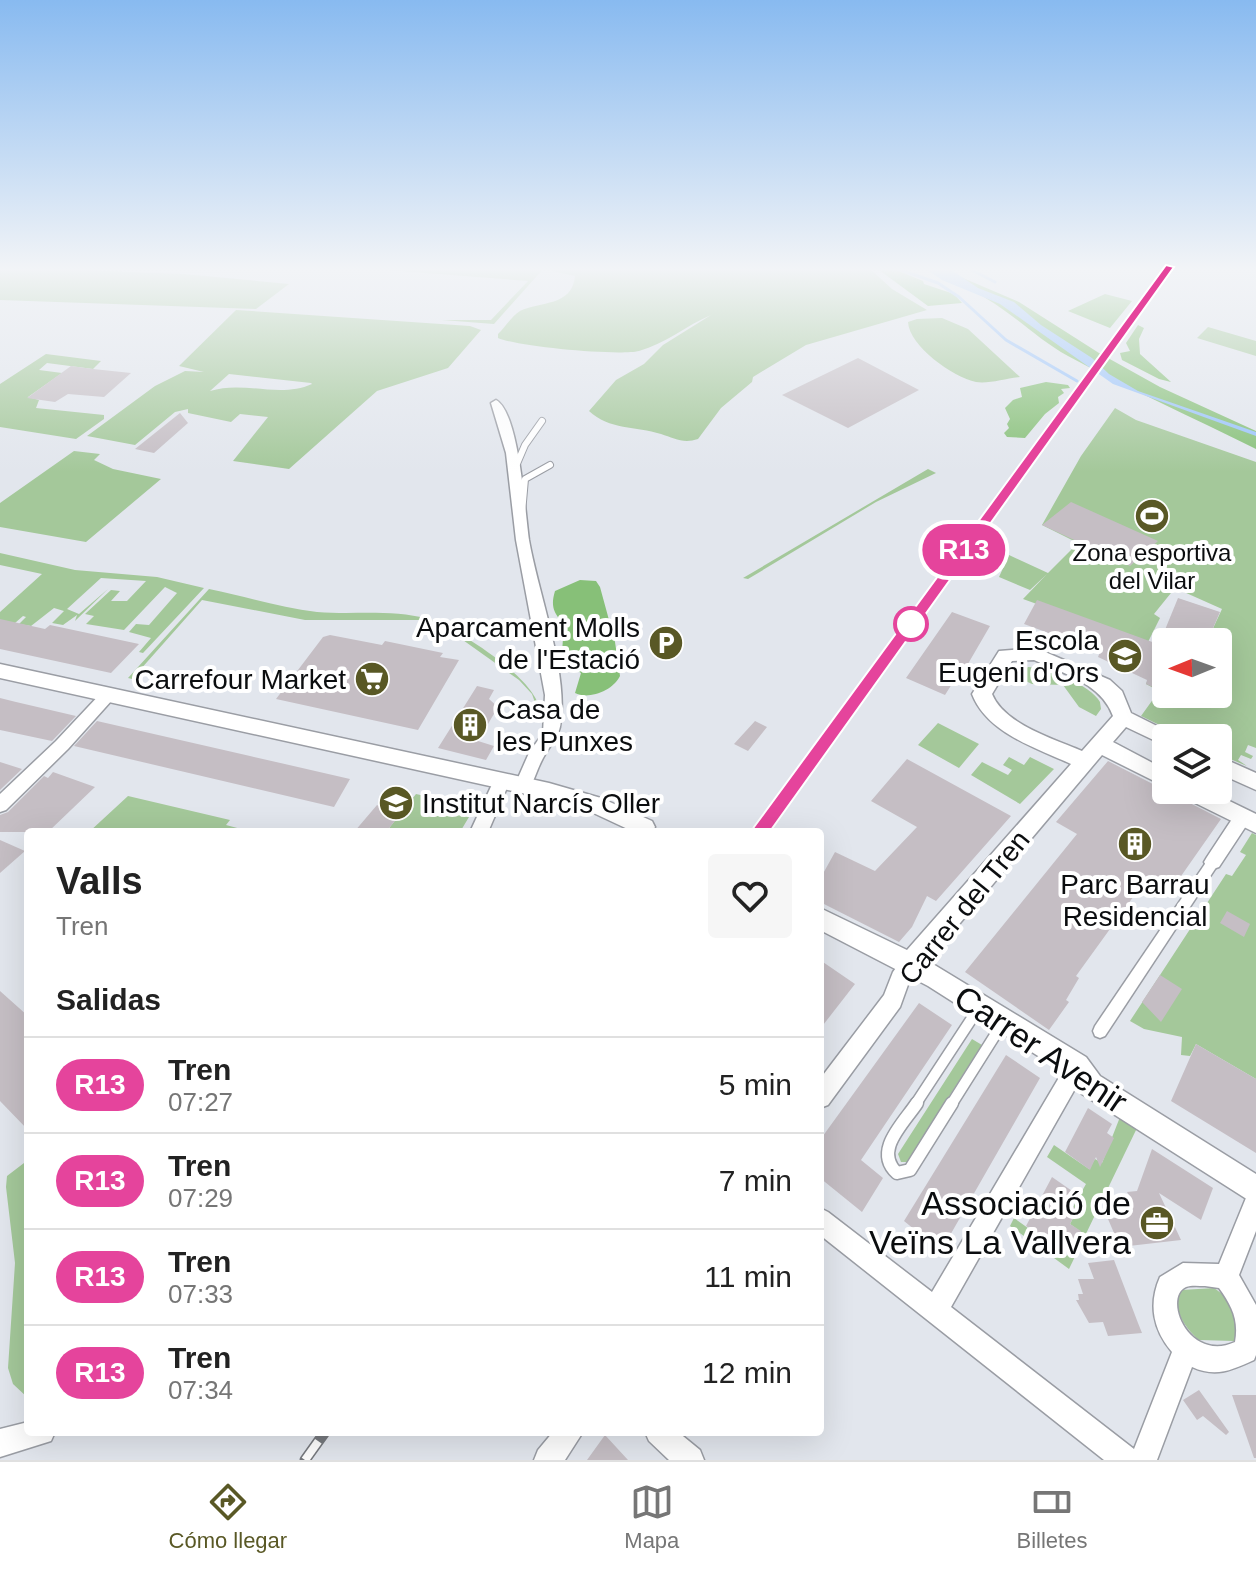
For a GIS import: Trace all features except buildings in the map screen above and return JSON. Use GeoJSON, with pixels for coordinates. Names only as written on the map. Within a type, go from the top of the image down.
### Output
{"type":"FeatureCollection","features":[{"type":"Feature","properties":{"kind":"street"},"geometry":{"type":"LineString","coordinates":[[482,828],[551,734],[550,672],[519,517],[516,466],[496,403]]}},
{"type":"Feature","properties":{"kind":"street"},"geometry":{"type":"LineString","coordinates":[[1152,732],[1123,717],[1115,696],[1103,685],[1036,654],[1006,655],[982,694],[985,706],[997,717],[1152,774]]}},
{"type":"Feature","properties":{"kind":"street"},"geometry":{"type":"LineString","coordinates":[[0,671],[593,804],[644,827]]}},
{"type":"Feature","properties":{"kind":"street"},"geometry":{"type":"LineString","coordinates":[[0,805],[108,695]]}},
{"type":"Feature","properties":{"kind":"street","name":"Carrer del Tren"},"geometry":{"type":"LineString","coordinates":[[824,1092],[893,1000],[900,978],[911,963],[1123,717]]}},
{"type":"Feature","properties":{"kind":"street"},"geometry":{"type":"LineString","coordinates":[[1232,771],[1256,782]]}},
{"type":"Feature","properties":{"kind":"street"},"geometry":{"type":"LineString","coordinates":[[1100,1031],[1213,862],[1249,821],[1216,804]]}},
{"type":"Feature","properties":{"kind":"street","name":"Carrer Avenir"},"geometry":{"type":"LineString","coordinates":[[824,920],[911,963],[1004,1020],[1077,1066],[1091,1085],[1256,1191]]}},
{"type":"Feature","properties":{"kind":"street"},"geometry":{"type":"LineString","coordinates":[[936,1309],[1077,1066]]}},
{"type":"Feature","properties":{"kind":"street"},"geometry":{"type":"LineString","coordinates":[[1226,1277],[1256,1201]]}},
{"type":"Feature","properties":{"kind":"street"},"geometry":{"type":"LineString","coordinates":[[824,1223],[1126,1460]]}},
{"type":"Feature","properties":{"kind":"street"},"geometry":{"type":"LineString","coordinates":[[1205,1274],[1226,1277],[1251,1318],[1252,1336],[1245,1351],[1223,1362],[1205,1360],[1186,1350],[1167,1321],[1167,1291],[1180,1276],[1205,1274]]}},
{"type":"Feature","properties":{"kind":"street"},"geometry":{"type":"LineString","coordinates":[[1143,1460],[1186,1350]]}},
{"type":"Feature","properties":{"kind":"street"},"geometry":{"type":"LineString","coordinates":[[0,1443],[27,1436]]}},
{"type":"Feature","properties":{"kind":"street"},"geometry":{"type":"LineString","coordinates":[[548,1460],[567,1436]]}},
{"type":"Feature","properties":{"kind":"street"},"geometry":{"type":"LineString","coordinates":[[663,1436],[690,1460]]}},
{"type":"Feature","properties":{"kind":"lane"},"geometry":{"type":"LineString","coordinates":[[516,466],[525,445],[542,421]]}},
{"type":"Feature","properties":{"kind":"lane"},"geometry":{"type":"LineString","coordinates":[[519,517],[525,506],[525,479],[550,465]]}},
{"type":"Feature","properties":{"kind":"lane"},"geometry":{"type":"LineString","coordinates":[[980,1005],[888,1147],[885,1154],[887,1162],[897,1173],[910,1170],[1004,1020]]}},
{"type":"Feature","properties":{"kind":"green space"},"geometry":{"type":"Polygon","coordinates":[[[210,335],[477,335],[448,368],[377,391],[289,469],[233,461],[268,417],[240,414],[231,422],[188,413],[188,409],[175,412],[135,445],[87,436],[155,386],[185,371],[204,372],[179,366],[210,335]],[[229,374],[210,391],[236,387],[287,390],[312,384],[229,374]]]}},
{"type":"Feature","properties":{"kind":"green space"},"geometry":{"type":"Polygon","coordinates":[[[498,335],[674,335],[658,344],[628,352],[546,347],[498,338],[498,335]]]}},
{"type":"Feature","properties":{"kind":"green space"},"geometry":{"type":"Polygon","coordinates":[[[679,335],[840,335],[806,345],[753,377],[752,382],[721,408],[698,439],[683,441],[652,431],[614,425],[589,411],[616,380],[644,364],[663,345],[679,335]]]}},
{"type":"Feature","properties":{"kind":"green space"},"geometry":{"type":"Polygon","coordinates":[[[912,335],[975,335],[1020,377],[992,382],[967,379],[934,359],[912,335]]]}},
{"type":"Feature","properties":{"kind":"green space"},"geometry":{"type":"Polygon","coordinates":[[[1036,335],[1071,335],[1160,387],[1256,431],[1256,449],[1138,392],[1036,335]]]}},
{"type":"Feature","properties":{"kind":"green space"},"geometry":{"type":"Polygon","coordinates":[[[1131,335],[1141,335],[1140,354],[1171,382],[1122,360],[1120,353],[1130,351],[1126,343],[1131,335]]]}},
{"type":"Feature","properties":{"kind":"green space"},"geometry":{"type":"Polygon","coordinates":[[[1200,335],[1236,335],[1256,341],[1256,356],[1197,338],[1200,335]]]}},
{"type":"Feature","properties":{"kind":"green space"},"geometry":{"type":"Polygon","coordinates":[[[46,354],[101,361],[93,369],[47,363],[39,370],[62,373],[28,397],[39,400],[36,408],[104,415],[104,419],[76,439],[0,427],[0,384],[46,354]]]}},
{"type":"Feature","properties":{"kind":"green space"},"geometry":{"type":"Polygon","coordinates":[[[1046,382],[1068,385],[1070,388],[1061,389],[1064,393],[1058,397],[1059,403],[1025,438],[1007,437],[1004,433],[1009,428],[1007,424],[1010,419],[1005,408],[1022,397],[1020,388],[1046,382]]]}},
{"type":"Feature","properties":{"kind":"green space","name":"Zona esportiva del Vilar"},"geometry":{"type":"Polygon","coordinates":[[[1115,408],[1136,420],[1256,462],[1256,748],[1248,745],[1245,752],[1253,756],[1251,759],[1241,755],[1238,760],[1247,766],[1232,760],[1232,724],[1157,724],[1141,716],[1152,701],[1152,708],[1232,708],[1232,628],[1213,628],[1222,609],[1175,588],[1154,614],[1160,618],[1152,628],[1147,644],[1023,599],[1047,574],[1030,590],[999,577],[1009,555],[1048,573],[1078,543],[1042,525],[1081,456],[1115,408]]]}},
{"type":"Feature","properties":{"kind":"green space"},"geometry":{"type":"Polygon","coordinates":[[[74,451],[100,454],[94,460],[113,469],[161,479],[86,542],[0,527],[0,503],[74,451]]]}},
{"type":"Feature","properties":{"kind":"green space"},"geometry":{"type":"Polygon","coordinates":[[[928,469],[936,473],[876,502],[748,579],[743,578],[928,469]]]}},
{"type":"Feature","properties":{"kind":"green space"},"geometry":{"type":"Polygon","coordinates":[[[0,553],[75,570],[157,577],[204,588],[143,653],[139,652],[151,638],[129,632],[136,624],[149,625],[177,593],[165,587],[124,630],[86,624],[94,616],[85,614],[111,590],[120,591],[111,601],[127,601],[146,581],[101,578],[67,609],[79,614],[108,589],[75,621],[77,615],[63,625],[52,623],[64,611],[54,608],[31,626],[19,624],[26,617],[23,616],[15,623],[0,622],[0,612],[42,574],[0,565],[0,553]]]}},
{"type":"Feature","properties":{"kind":"green space"},"geometry":{"type":"Polygon","coordinates":[[[580,580],[596,581],[600,587],[615,642],[620,676],[612,686],[593,695],[575,693],[581,673],[564,662],[563,628],[553,606],[555,591],[580,580]]]}},
{"type":"Feature","properties":{"kind":"green space"},"geometry":{"type":"Polygon","coordinates":[[[209,589],[317,612],[387,613],[428,619],[441,624],[477,644],[514,672],[528,687],[537,701],[539,714],[532,694],[519,680],[446,628],[419,620],[305,620],[202,600],[132,679],[128,678],[209,589]]]}},
{"type":"Feature","properties":{"kind":"green space"},"geometry":{"type":"Polygon","coordinates":[[[1028,667],[1057,674],[1078,684],[1095,696],[1101,709],[1096,716],[1079,707],[1063,685],[1032,684],[1015,676],[1028,667]]]}},
{"type":"Feature","properties":{"kind":"green space","name":"Zona esportiva del Vilar"},"geometry":{"type":"Polygon","coordinates":[[[1152,670],[1152,687],[1146,684],[1152,670]]]}},
{"type":"Feature","properties":{"kind":"green space"},"geometry":{"type":"Polygon","coordinates":[[[938,723],[979,744],[959,768],[918,745],[938,723]]]}},
{"type":"Feature","properties":{"kind":"green space"},"geometry":{"type":"Polygon","coordinates":[[[1009,757],[1024,765],[1030,757],[1054,769],[1020,804],[971,775],[982,762],[1008,775],[1012,770],[1003,765],[1009,757]]]}},
{"type":"Feature","properties":{"kind":"green space"},"geometry":{"type":"Polygon","coordinates":[[[416,794],[475,807],[462,828],[389,828],[416,794]]]}},
{"type":"Feature","properties":{"kind":"green space"},"geometry":{"type":"Polygon","coordinates":[[[128,796],[230,820],[226,825],[237,828],[93,828],[128,796]]]}},
{"type":"Feature","properties":{"kind":"green space"},"geometry":{"type":"Polygon","coordinates":[[[1252,833],[1256,835],[1256,1079],[1196,1044],[1190,1056],[1181,1055],[1182,1037],[1144,1029],[1130,1021],[1226,874],[1232,876],[1246,855],[1240,852],[1252,833]]]}},
{"type":"Feature","properties":{"kind":"green space"},"geometry":{"type":"Polygon","coordinates":[[[972,1039],[982,1045],[907,1162],[901,1162],[898,1154],[972,1039]]]}},
{"type":"Feature","properties":{"kind":"green space"},"geometry":{"type":"Polygon","coordinates":[[[1120,1117],[1137,1128],[1069,1269],[1010,1226],[1014,1218],[1067,1256],[1081,1232],[1070,1224],[1077,1210],[1073,1207],[1086,1184],[1047,1157],[1054,1145],[1089,1169],[1095,1159],[1102,1163],[1120,1117]]]}},
{"type":"Feature","properties":{"kind":"green space"},"geometry":{"type":"Polygon","coordinates":[[[24,1163],[24,1394],[13,1384],[8,1368],[15,1263],[7,1176],[24,1163]]]}},
{"type":"Feature","properties":{"kind":"green space"},"geometry":{"type":"Polygon","coordinates":[[[1214,1288],[1225,1297],[1235,1315],[1239,1336],[1234,1341],[1199,1340],[1189,1330],[1178,1310],[1178,1296],[1182,1290],[1214,1288]]]}},
{"type":"Feature","properties":{"kind":"water"},"geometry":{"type":"Polygon","coordinates":[[[1044,335],[1057,335],[1092,358],[1109,374],[1138,391],[1256,432],[1256,436],[1113,384],[1044,335]]]}},
{"type":"Feature","properties":{"kind":"waterway"},"geometry":{"type":"LineString","coordinates":[[1001,335],[1077,381]]}},
{"type":"Feature","properties":{"kind":"railway"},"geometry":{"type":"LineString","coordinates":[[1063,413],[1120,335]]}},
{"type":"Feature","properties":{"kind":"railway"},"geometry":{"type":"LineString","coordinates":[[932,594],[1065,411]]}},
{"type":"Feature","properties":{"kind":"railway"},"geometry":{"type":"LineString","coordinates":[[768,821],[934,592]]}},
{"type":"Feature","properties":{"kind":"railway"},"geometry":{"type":"LineString","coordinates":[[763,828],[769,819]]}},
{"type":"Feature","properties":{"kind":"railway"},"geometry":{"type":"LineString","coordinates":[[305,1460],[322,1436]]}},
{"type":"Feature","properties":{"kind":"train","name":"R13"},"geometry":{"type":"LineString","coordinates":[[763,828],[1120,335]]}},
{"type":"Feature","properties":{"kind":"place","name":"Zona esportiva del Vilar"},"geometry":{"type":"Point","coordinates":[1152,516]}},
{"type":"Feature","properties":{"kind":"place","name":"Aparcament Molls de l'Estació"},"geometry":{"type":"Point","coordinates":[666,643]}},
{"type":"Feature","properties":{"kind":"place","name":"Escola Eugeni d'Ors"},"geometry":{"type":"Point","coordinates":[1125,656]}},
{"type":"Feature","properties":{"kind":"place","name":"Carrefour Market"},"geometry":{"type":"Point","coordinates":[372,679]}},
{"type":"Feature","properties":{"kind":"place","name":"Casa de les Punxes"},"geometry":{"type":"Point","coordinates":[470,725]}},
{"type":"Feature","properties":{"kind":"place","name":"Institut Narcís Oller"},"geometry":{"type":"Point","coordinates":[396,803]}},
{"type":"Feature","properties":{"kind":"place","name":"Parc Barrau Residencial"},"geometry":{"type":"Point","coordinates":[1135,844]}},
{"type":"Feature","properties":{"kind":"place","name":"Associació de Veïns La Vallvera"},"geometry":{"type":"Point","coordinates":[1157,1223]}}]}
